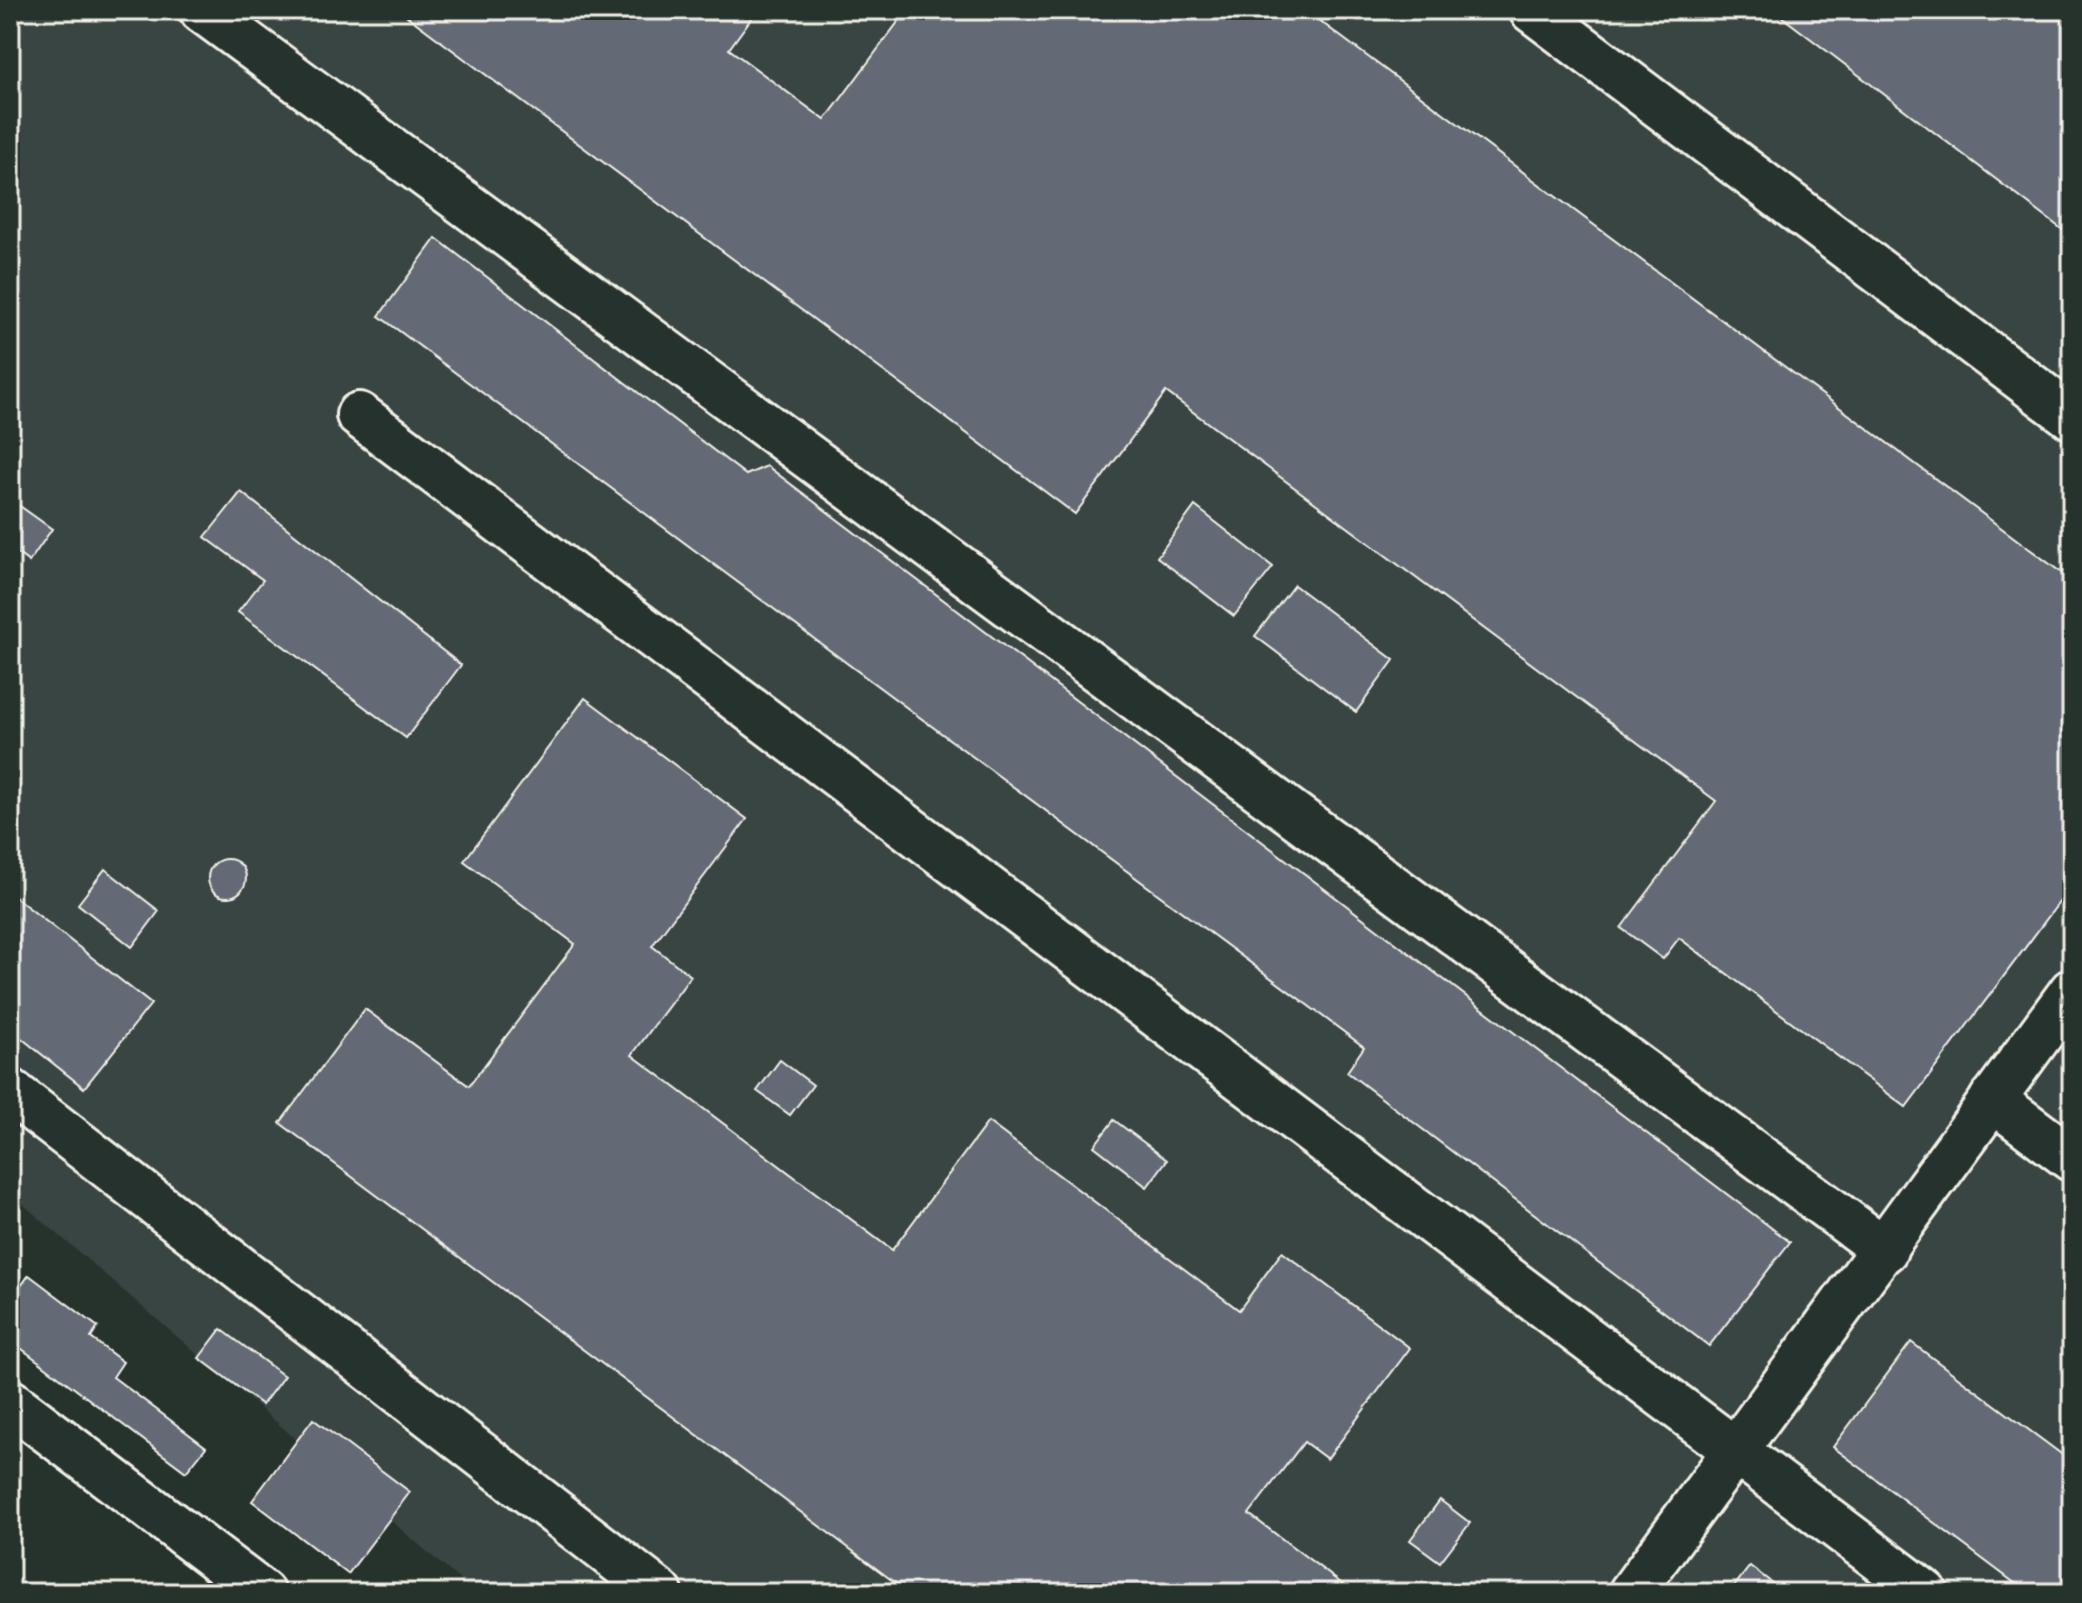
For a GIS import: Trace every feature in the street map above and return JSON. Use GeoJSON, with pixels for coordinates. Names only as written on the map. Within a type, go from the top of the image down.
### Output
{"type":"FeatureCollection","features":[{"type":"Feature","properties":{"kind":"street"},"geometry":{"type":"LineString","coordinates":[[202,10],[1885,1250]]}},
{"type":"Feature","properties":{"kind":"street"},"geometry":{"type":"LineString","coordinates":[[1532,10],[2072,417]]}},
{"type":"Feature","properties":{"kind":"street"},"geometry":{"type":"LineString","coordinates":[[359,415],[1925,1593]]}},
{"type":"Feature","properties":{"kind":"street"},"geometry":{"type":"LineString","coordinates":[[1631,1593],[1739,1451],[2072,991]]}},
{"type":"Feature","properties":{"kind":"street"},"geometry":{"type":"LineString","coordinates":[[10,1091],[660,1593]]}},
{"type":"Feature","properties":{"kind":"street"},"geometry":{"type":"LineString","coordinates":[[1992,1099],[2072,1159]]}},
{"type":"Feature","properties":{"kind":"street"},"geometry":{"type":"LineString","coordinates":[[10,1402],[262,1593]]}},
{"type":"Feature","properties":{"kind":"shaded area"},"geometry":{"type":"Polygon","coordinates":[[[10,10],[2072,10],[2072,1593],[475,1593],[10,1193],[10,10]]]}},
{"type":"Feature","properties":{"kind":"building"},"geometry":{"type":"Polygon","coordinates":[[[399,10],[746,10],[753,16],[729,49],[825,120],[907,10],[1305,10],[2066,576],[2072,568],[2072,885],[1906,1107],[1679,938],[1663,959],[1621,928],[1716,801],[1166,392],[1075,514],[399,10]]]}},
{"type":"Feature","properties":{"kind":"building"},"geometry":{"type":"Polygon","coordinates":[[[1773,10],[2072,10],[2072,237],[1773,10]]]}},
{"type":"Feature","properties":{"kind":"building"},"geometry":{"type":"Polygon","coordinates":[[[436,238],[746,475],[767,466],[1790,1242],[1709,1346],[1347,1072],[1364,1047],[379,316],[436,238]]]}},
{"type":"Feature","properties":{"kind":"building"},"geometry":{"type":"Polygon","coordinates":[[[241,492],[461,665],[406,738],[238,612],[263,580],[205,537],[241,492]]]}},
{"type":"Feature","properties":{"kind":"building"},"geometry":{"type":"Polygon","coordinates":[[[10,499],[52,529],[29,562],[10,548],[10,499]]]}},
{"type":"Feature","properties":{"kind":"building"},"geometry":{"type":"Polygon","coordinates":[[[1195,506],[1273,567],[1234,616],[1157,557],[1195,506]]]}},
{"type":"Feature","properties":{"kind":"building"},"geometry":{"type":"Polygon","coordinates":[[[1294,585],[1394,660],[1356,712],[1255,636],[1294,585]]]}},
{"type":"Feature","properties":{"kind":"building"},"geometry":{"type":"Polygon","coordinates":[[[585,698],[747,819],[652,946],[691,976],[632,1055],[892,1250],[988,1122],[1239,1310],[1282,1252],[1410,1348],[1327,1459],[1304,1442],[1249,1514],[1354,1593],[909,1593],[280,1123],[365,1009],[469,1086],[575,944],[464,861],[585,698]]]}},
{"type":"Feature","properties":{"kind":"building"},"geometry":{"type":"Polygon","coordinates":[[[227,859],[240,865],[246,878],[240,891],[227,897],[214,891],[208,878],[214,865],[227,859]]]}},
{"type":"Feature","properties":{"kind":"building"},"geometry":{"type":"Polygon","coordinates":[[[105,869],[159,911],[132,947],[78,904],[105,869]]]}},
{"type":"Feature","properties":{"kind":"building"},"geometry":{"type":"Polygon","coordinates":[[[10,893],[151,1004],[84,1088],[10,1029],[10,893]]]}},
{"type":"Feature","properties":{"kind":"building"},"geometry":{"type":"Polygon","coordinates":[[[780,1060],[813,1085],[790,1115],[757,1091],[780,1060]]]}},
{"type":"Feature","properties":{"kind":"building"},"geometry":{"type":"Polygon","coordinates":[[[1114,1120],[1167,1160],[1147,1187],[1094,1146],[1114,1120]]]}},
{"type":"Feature","properties":{"kind":"building"},"geometry":{"type":"Polygon","coordinates":[[[29,1275],[98,1327],[91,1338],[123,1362],[113,1377],[206,1447],[186,1472],[10,1340],[10,1301],[29,1275]]]}},
{"type":"Feature","properties":{"kind":"building"},"geometry":{"type":"Polygon","coordinates":[[[221,1329],[284,1376],[262,1405],[199,1358],[221,1329]]]}},
{"type":"Feature","properties":{"kind":"building"},"geometry":{"type":"Polygon","coordinates":[[[1911,1342],[2072,1462],[2072,1593],[2028,1593],[1833,1447],[1911,1342]]]}},
{"type":"Feature","properties":{"kind":"building"},"geometry":{"type":"Polygon","coordinates":[[[313,1419],[410,1492],[348,1574],[252,1501],[313,1419]]]}},
{"type":"Feature","properties":{"kind":"building"},"geometry":{"type":"Polygon","coordinates":[[[1440,1500],[1470,1523],[1440,1562],[1410,1540],[1440,1500]]]}},
{"type":"Feature","properties":{"kind":"building"},"geometry":{"type":"Polygon","coordinates":[[[1750,1566],[1785,1593],[1729,1593],[1750,1566]]]}}]}
